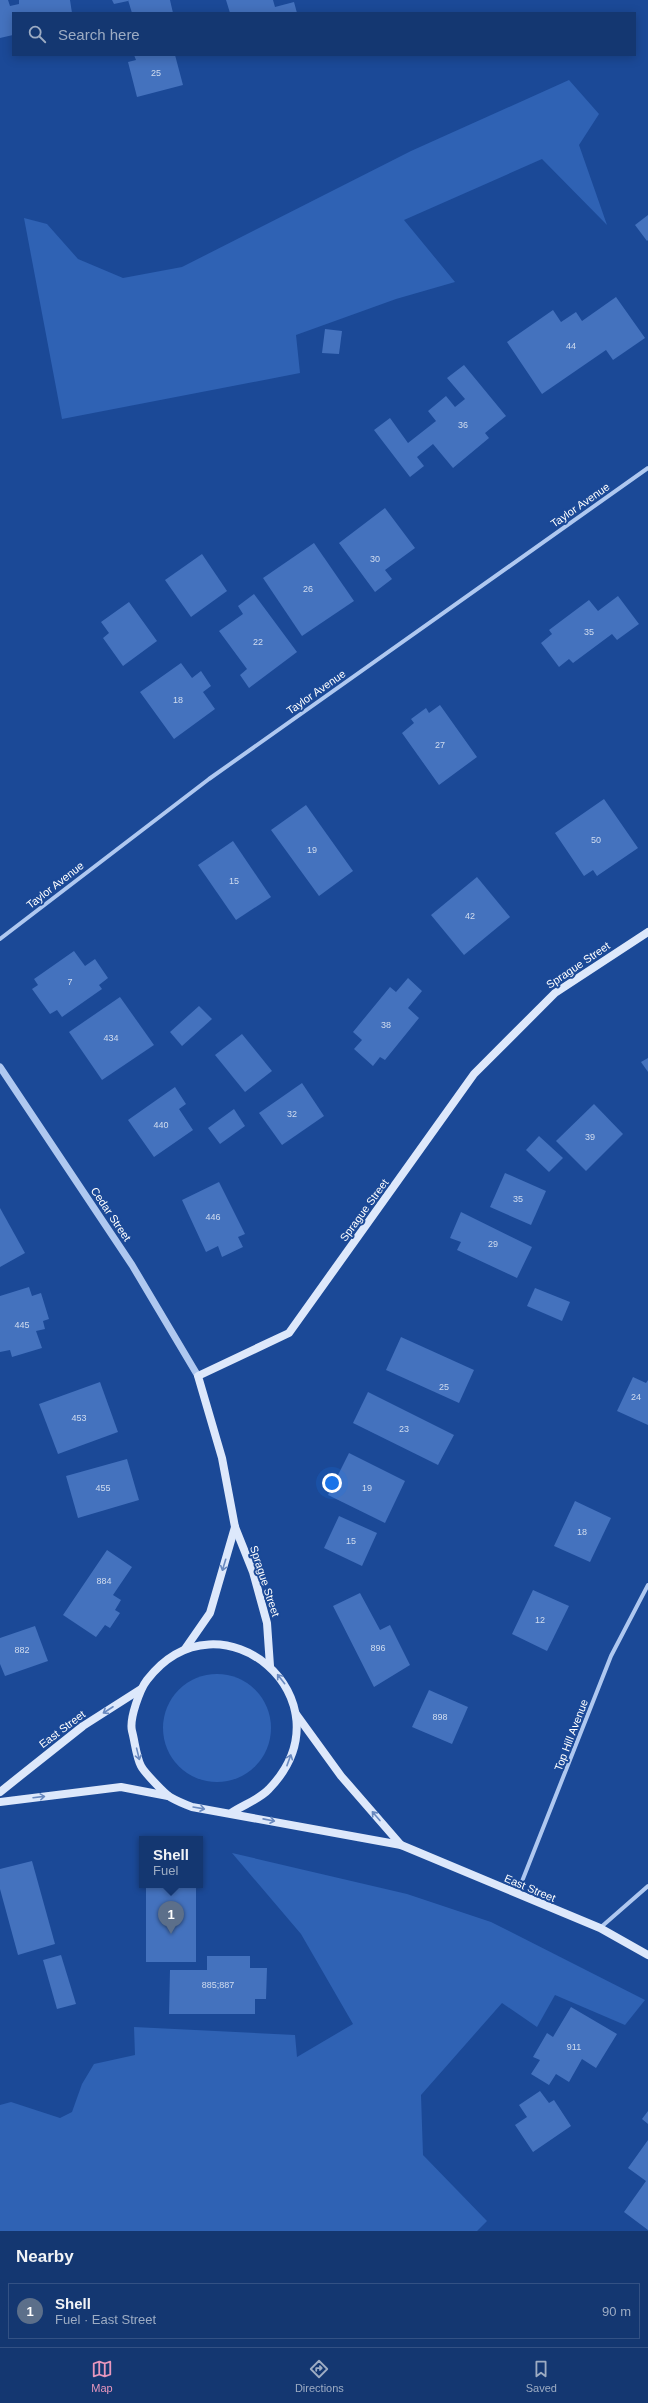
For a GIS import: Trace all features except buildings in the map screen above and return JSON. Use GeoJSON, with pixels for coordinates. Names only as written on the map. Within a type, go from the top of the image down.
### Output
{"type":"FeatureCollection","features":[{"type":"Feature","properties":{"kind":"main road","name":"Sprague Street"},"geometry":{"type":"LineString","coordinates":[[270,1666],[267,1623],[253,1572],[235,1528],[222,1458],[198,1376],[289,1333],[474,1074],[555,993],[648,932]]}},
{"type":"Feature","properties":{"kind":"main road","name":"Sprague Street"},"geometry":{"type":"LineString","coordinates":[[185,1649],[210,1613],[235,1528]]}},
{"type":"Feature","properties":{"kind":"main road"},"geometry":{"type":"LineString","coordinates":[[168,1796],[141,1766],[131,1728],[141,1689],[159,1665],[185,1649],[215,1644],[245,1650],[270,1666],[288,1688],[296,1714],[296,1742],[286,1768],[268,1790],[231,1813]]}},
{"type":"Feature","properties":{"kind":"main road","name":"East Street"},"geometry":{"type":"LineString","coordinates":[[0,1792],[83,1726],[141,1689]]}},
{"type":"Feature","properties":{"kind":"main road","name":"East Street"},"geometry":{"type":"LineString","coordinates":[[296,1714],[341,1776],[401,1845]]}},
{"type":"Feature","properties":{"kind":"main road"},"geometry":{"type":"LineString","coordinates":[[0,1802],[121,1788],[168,1796]]}},
{"type":"Feature","properties":{"kind":"main road","name":"East Street"},"geometry":{"type":"LineString","coordinates":[[168,1796],[192,1807],[401,1845],[517,1895],[600,1928],[648,1955]]}},
{"type":"Feature","properties":{"kind":"street","name":"Taylor Avenue"},"geometry":{"type":"LineString","coordinates":[[0,939],[209,779],[648,468]]}},
{"type":"Feature","properties":{"kind":"street","name":"Cedar Street"},"geometry":{"type":"LineString","coordinates":[[0,1067],[132,1265],[198,1376]]}},
{"type":"Feature","properties":{"kind":"street","name":"Top Hill Avenue"},"geometry":{"type":"LineString","coordinates":[[517,1895],[611,1656],[648,1585]]}},
{"type":"Feature","properties":{"kind":"street"},"geometry":{"type":"LineString","coordinates":[[600,1928],[648,1886]]}},
{"type":"Feature","properties":{"kind":"shaded area"},"geometry":{"type":"Polygon","coordinates":[[[569,80],[599,114],[579,145],[607,225],[542,159],[404,220],[455,282],[396,299],[296,335],[300,373],[62,419],[24,218],[47,224],[78,259],[123,278],[182,267],[411,151],[569,80]]]}},
{"type":"Feature","properties":{"kind":"shaded area"},"geometry":{"type":"Polygon","coordinates":[[[217,1674],[238,1678],[255,1690],[267,1707],[271,1728],[267,1749],[255,1766],[238,1778],[217,1782],[196,1778],[179,1766],[167,1749],[163,1728],[167,1707],[179,1690],[196,1678],[217,1674]]]}},
{"type":"Feature","properties":{"kind":"shaded area"},"geometry":{"type":"Polygon","coordinates":[[[232,1853],[407,1894],[491,1922],[645,2000],[625,2025],[555,1995],[537,2027],[502,2003],[421,2095],[423,2155],[487,2221],[477,2231],[0,2231],[0,2105],[11,2102],[60,2118],[72,2112],[82,2084],[94,2064],[135,2055],[134,2027],[295,2035],[297,2057],[353,2024],[301,1934],[232,1853]]]}},
{"type":"Feature","properties":{"kind":"place","name":"Shell"},"geometry":{"type":"Point","coordinates":[171,1934]}}]}
